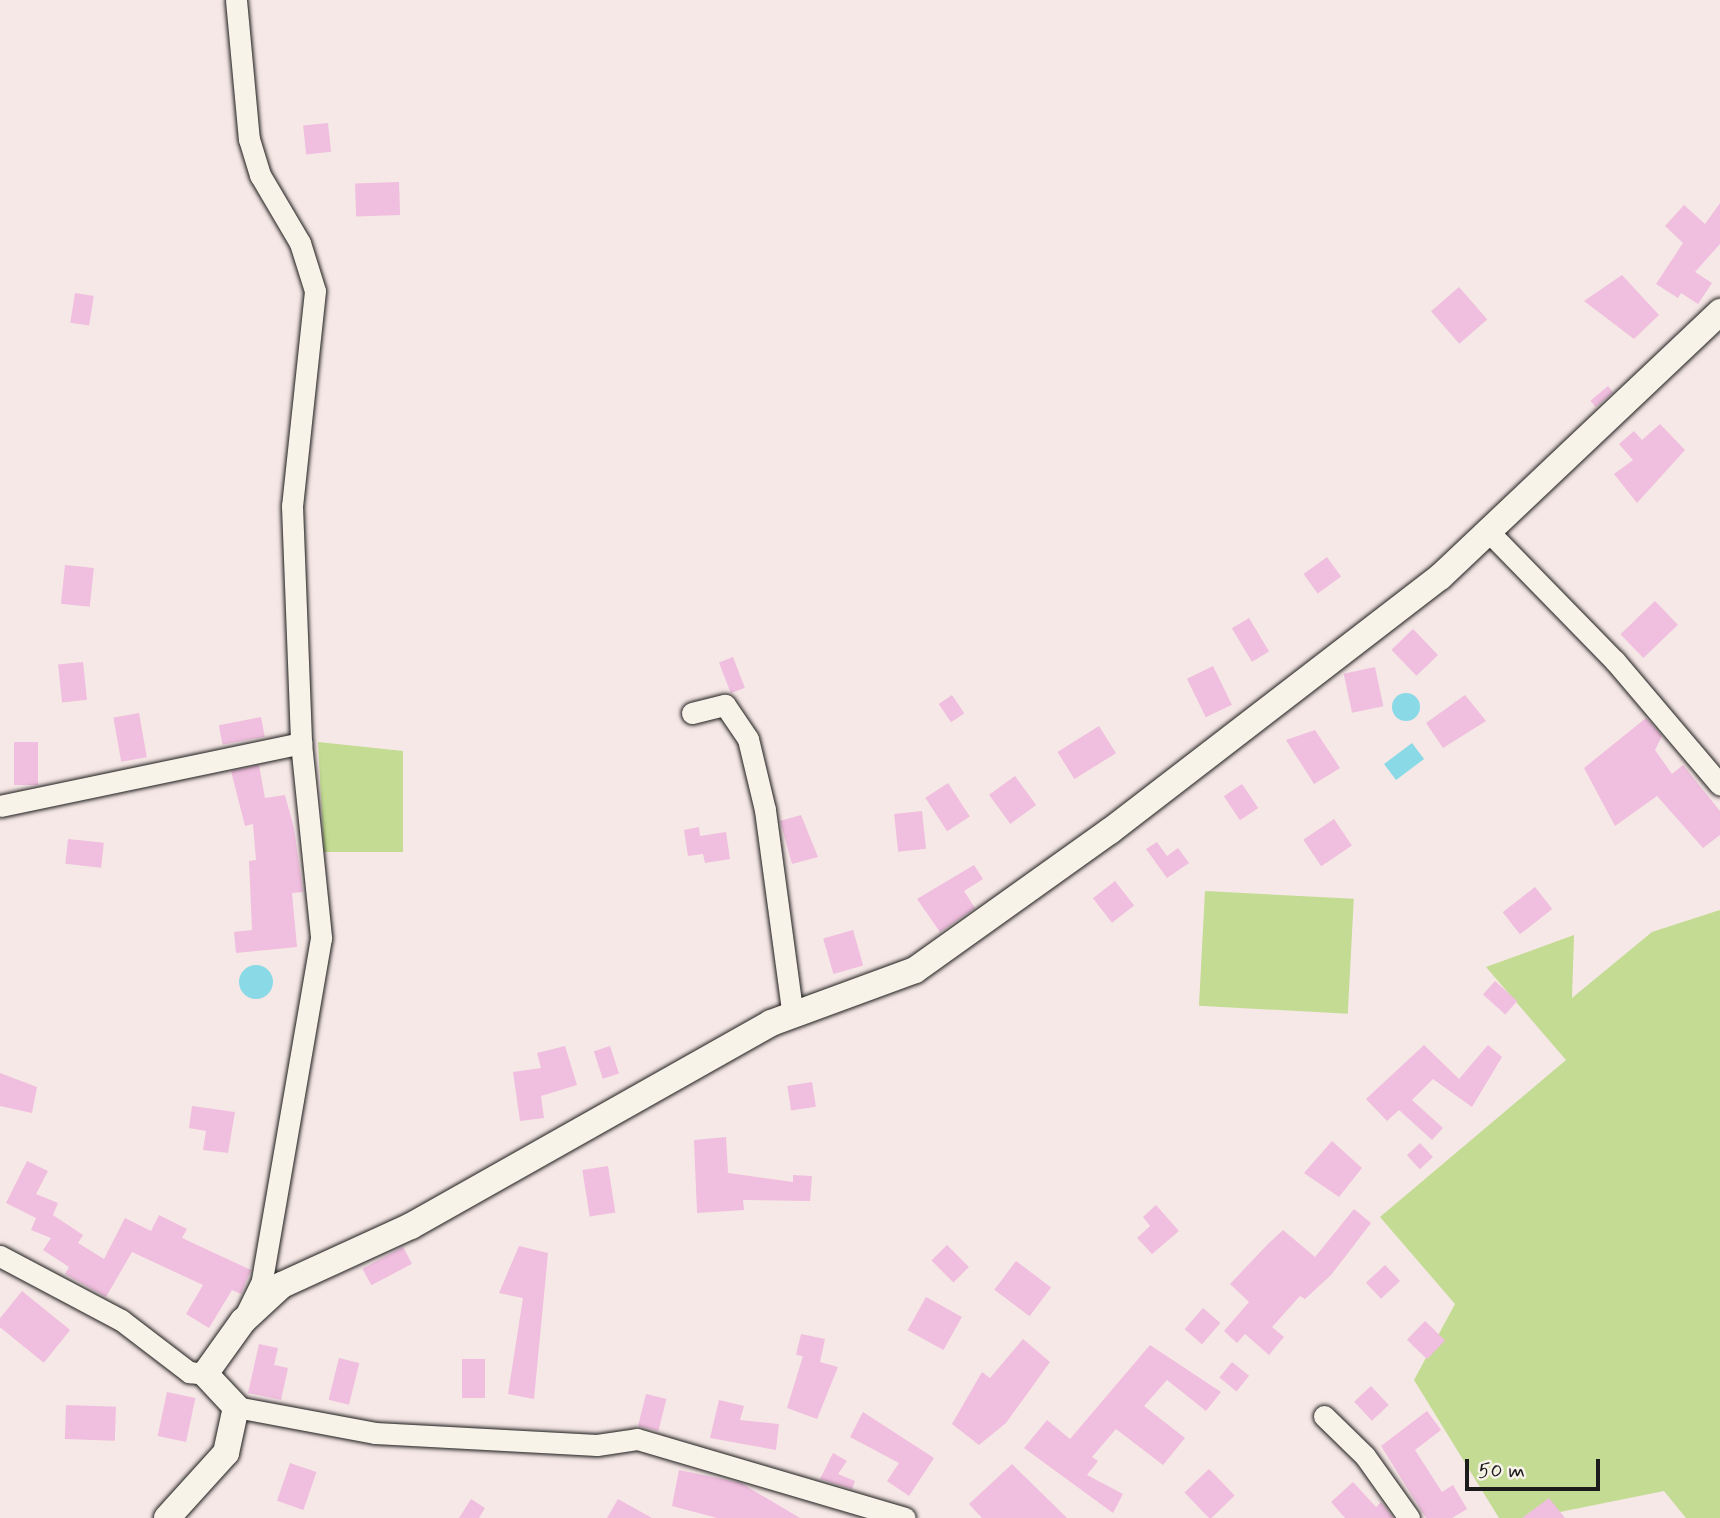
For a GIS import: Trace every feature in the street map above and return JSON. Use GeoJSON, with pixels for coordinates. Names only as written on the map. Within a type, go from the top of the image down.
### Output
{"type":"FeatureCollection","features":[{"type":"Feature","properties":{"kind":"street"},"geometry":{"type":"LineString","coordinates":[[205,1374],[243,1321],[262,1281],[321,938],[301,743],[292,506],[315,291],[300,243],[260,175],[249,139],[236,0]]}},
{"type":"Feature","properties":{"kind":"street"},"geometry":{"type":"LineString","coordinates":[[243,1321],[282,1285],[411,1226],[793,1016],[915,970],[1121,822],[1440,577],[1720,312]]}},
{"type":"Feature","properties":{"kind":"street"},"geometry":{"type":"LineString","coordinates":[[1488,531],[1615,661],[1720,785]]}},
{"type":"Feature","properties":{"kind":"street"},"geometry":{"type":"LineString","coordinates":[[692,713],[725,705],[748,739],[765,810],[793,1016]]}},
{"type":"Feature","properties":{"kind":"street"},"geometry":{"type":"LineString","coordinates":[[0,806],[301,743]]}},
{"type":"Feature","properties":{"kind":"street"},"geometry":{"type":"LineString","coordinates":[[0,1256],[121,1320],[189,1372],[205,1374],[236,1408],[375,1433],[597,1445],[637,1439],[905,1518]]}},
{"type":"Feature","properties":{"kind":"street"},"geometry":{"type":"LineString","coordinates":[[167,1518],[226,1453],[236,1408]]}},
{"type":"Feature","properties":{"kind":"street"},"geometry":{"type":"LineString","coordinates":[[1324,1416],[1365,1456],[1409,1518]]}},
{"type":"Feature","properties":{"kind":"green space"},"geometry":{"type":"Polygon","coordinates":[[[318,742],[403,751],[403,852],[324,852],[318,742]]]}},
{"type":"Feature","properties":{"kind":"green space"},"geometry":{"type":"Polygon","coordinates":[[[1205,891],[1354,899],[1348,1014],[1199,1006],[1205,891]]]}},
{"type":"Feature","properties":{"kind":"green space"},"geometry":{"type":"Polygon","coordinates":[[[1720,910],[1720,1518],[1686,1518],[1664,1491],[1530,1518],[1499,1518],[1414,1380],[1455,1304],[1380,1217],[1566,1060],[1486,967],[1574,935],[1572,998],[1652,932],[1720,910]]]}},
{"type":"Feature","properties":{"kind":"water"},"geometry":{"type":"Polygon","coordinates":[[[1406,693],[1416,697],[1420,707],[1416,717],[1406,721],[1396,717],[1392,707],[1396,697],[1406,693]]]}},
{"type":"Feature","properties":{"kind":"water"},"geometry":{"type":"Polygon","coordinates":[[[1412,743],[1424,759],[1396,780],[1384,764],[1412,743]]]}},
{"type":"Feature","properties":{"kind":"water"},"geometry":{"type":"Polygon","coordinates":[[[256,965],[268,970],[273,982],[268,994],[256,999],[244,994],[239,982],[244,970],[256,965]]]}},
{"type":"Feature","properties":{"kind":"building"},"geometry":{"type":"Polygon","coordinates":[[[328,123],[331,152],[306,154],[303,126],[328,123]]]}},
{"type":"Feature","properties":{"kind":"building"},"geometry":{"type":"Polygon","coordinates":[[[399,182],[400,215],[356,217],[355,184],[399,182]]]}},
{"type":"Feature","properties":{"kind":"building"},"geometry":{"type":"Polygon","coordinates":[[[1720,203],[1720,244],[1695,272],[1712,283],[1698,304],[1681,293],[1678,298],[1656,284],[1683,243],[1665,226],[1684,205],[1705,224],[1720,203]]]}},
{"type":"Feature","properties":{"kind":"building"},"geometry":{"type":"Polygon","coordinates":[[[1622,275],[1659,315],[1634,339],[1584,301],[1622,275]]]}},
{"type":"Feature","properties":{"kind":"building"},"geometry":{"type":"Polygon","coordinates":[[[1459,287],[1487,319],[1459,344],[1431,311],[1459,287]]]}},
{"type":"Feature","properties":{"kind":"building"},"geometry":{"type":"Polygon","coordinates":[[[75,293],[94,296],[89,326],[70,323],[75,293]]]}},
{"type":"Feature","properties":{"kind":"building"},"geometry":{"type":"Polygon","coordinates":[[[1608,386],[1613,392],[1596,407],[1590,401],[1608,386]]]}},
{"type":"Feature","properties":{"kind":"building"},"geometry":{"type":"Polygon","coordinates":[[[1660,424],[1685,450],[1637,503],[1614,474],[1633,460],[1619,444],[1634,431],[1642,440],[1660,424]]]}},
{"type":"Feature","properties":{"kind":"building"},"geometry":{"type":"Polygon","coordinates":[[[1327,557],[1341,576],[1318,593],[1304,574],[1327,557]]]}},
{"type":"Feature","properties":{"kind":"building"},"geometry":{"type":"Polygon","coordinates":[[[65,565],[94,568],[90,607],[61,604],[65,565]]]}},
{"type":"Feature","properties":{"kind":"building"},"geometry":{"type":"Polygon","coordinates":[[[1655,601],[1678,625],[1643,658],[1620,634],[1655,601]]]}},
{"type":"Feature","properties":{"kind":"building"},"geometry":{"type":"Polygon","coordinates":[[[1249,618],[1269,651],[1252,662],[1232,628],[1249,618]]]}},
{"type":"Feature","properties":{"kind":"building"},"geometry":{"type":"Polygon","coordinates":[[[1413,629],[1438,655],[1416,676],[1391,650],[1413,629]]]}},
{"type":"Feature","properties":{"kind":"building"},"geometry":{"type":"Polygon","coordinates":[[[733,657],[745,688],[731,693],[719,662],[733,657]]]}},
{"type":"Feature","properties":{"kind":"building"},"geometry":{"type":"Polygon","coordinates":[[[83,662],[87,700],[62,702],[58,665],[83,662]]]}},
{"type":"Feature","properties":{"kind":"building"},"geometry":{"type":"Polygon","coordinates":[[[1213,666],[1232,705],[1206,717],[1187,679],[1213,666]]]}},
{"type":"Feature","properties":{"kind":"building"},"geometry":{"type":"Polygon","coordinates":[[[1375,667],[1383,706],[1352,713],[1344,674],[1375,667]]]}},
{"type":"Feature","properties":{"kind":"building"},"geometry":{"type":"Polygon","coordinates":[[[952,695],[964,713],[951,722],[939,704],[952,695]]]}},
{"type":"Feature","properties":{"kind":"building"},"geometry":{"type":"Polygon","coordinates":[[[1465,695],[1486,721],[1443,748],[1426,723],[1465,695]]]}},
{"type":"Feature","properties":{"kind":"building"},"geometry":{"type":"Polygon","coordinates":[[[139,713],[147,757],[121,762],[113,718],[139,713]]]}},
{"type":"Feature","properties":{"kind":"building"},"geometry":{"type":"Polygon","coordinates":[[[261,717],[265,737],[223,745],[219,725],[261,717]]]}},
{"type":"Feature","properties":{"kind":"building"},"geometry":{"type":"Polygon","coordinates":[[[1646,718],[1662,736],[1655,750],[1672,774],[1683,765],[1720,811],[1720,835],[1703,848],[1657,796],[1615,826],[1584,768],[1646,718]]]}},
{"type":"Feature","properties":{"kind":"building"},"geometry":{"type":"Polygon","coordinates":[[[1099,726],[1116,753],[1074,779],[1057,752],[1099,726]]]}},
{"type":"Feature","properties":{"kind":"building"},"geometry":{"type":"Polygon","coordinates":[[[1315,730],[1340,768],[1314,784],[1286,740],[1315,730]]]}},
{"type":"Feature","properties":{"kind":"building"},"geometry":{"type":"Polygon","coordinates":[[[14,742],[38,742],[38,785],[14,785],[14,742]]]}},
{"type":"Feature","properties":{"kind":"building"},"geometry":{"type":"Polygon","coordinates":[[[259,765],[265,798],[285,795],[294,828],[303,892],[292,893],[297,947],[236,953],[234,932],[252,930],[249,861],[256,860],[253,824],[245,826],[231,771],[259,765]]]}},
{"type":"Feature","properties":{"kind":"building"},"geometry":{"type":"Polygon","coordinates":[[[1015,776],[1036,805],[1010,824],[989,795],[1015,776]]]}},
{"type":"Feature","properties":{"kind":"building"},"geometry":{"type":"Polygon","coordinates":[[[948,783],[970,817],[947,831],[925,798],[948,783]]]}},
{"type":"Feature","properties":{"kind":"building"},"geometry":{"type":"Polygon","coordinates":[[[1242,784],[1258,808],[1240,820],[1224,796],[1242,784]]]}},
{"type":"Feature","properties":{"kind":"building"},"geometry":{"type":"Polygon","coordinates":[[[922,811],[926,849],[898,852],[894,814],[922,811]]]}},
{"type":"Feature","properties":{"kind":"building"},"geometry":{"type":"Polygon","coordinates":[[[801,815],[818,857],[792,864],[780,821],[801,815]]]}},
{"type":"Feature","properties":{"kind":"building"},"geometry":{"type":"Polygon","coordinates":[[[1334,819],[1352,846],[1321,866],[1303,840],[1334,819]]]}},
{"type":"Feature","properties":{"kind":"building"},"geometry":{"type":"Polygon","coordinates":[[[699,827],[700,836],[726,832],[730,859],[705,863],[703,854],[688,856],[684,830],[699,827]]]}},
{"type":"Feature","properties":{"kind":"building"},"geometry":{"type":"Polygon","coordinates":[[[68,839],[104,843],[101,868],[65,864],[68,839]]]}},
{"type":"Feature","properties":{"kind":"building"},"geometry":{"type":"Polygon","coordinates":[[[1157,842],[1167,856],[1178,848],[1189,863],[1167,878],[1146,849],[1157,842]]]}},
{"type":"Feature","properties":{"kind":"building"},"geometry":{"type":"Polygon","coordinates":[[[974,865],[983,879],[964,891],[975,908],[940,932],[917,899],[974,865]]]}},
{"type":"Feature","properties":{"kind":"building"},"geometry":{"type":"Polygon","coordinates":[[[1115,881],[1134,905],[1112,923],[1093,898],[1115,881]]]}},
{"type":"Feature","properties":{"kind":"building"},"geometry":{"type":"Polygon","coordinates":[[[1535,887],[1552,909],[1520,934],[1503,912],[1535,887]]]}},
{"type":"Feature","properties":{"kind":"building"},"geometry":{"type":"Polygon","coordinates":[[[853,930],[863,966],[833,974],[823,939],[853,930]]]}},
{"type":"Feature","properties":{"kind":"building"},"geometry":{"type":"Polygon","coordinates":[[[1495,981],[1517,1001],[1505,1014],[1483,994],[1495,981]]]}},
{"type":"Feature","properties":{"kind":"building"},"geometry":{"type":"Polygon","coordinates":[[[1424,1045],[1459,1079],[1488,1045],[1502,1057],[1472,1107],[1433,1079],[1412,1100],[1443,1128],[1432,1140],[1399,1110],[1387,1121],[1366,1099],[1424,1045]]]}},
{"type":"Feature","properties":{"kind":"building"},"geometry":{"type":"Polygon","coordinates":[[[565,1046],[577,1085],[541,1096],[544,1118],[520,1121],[513,1072],[541,1068],[537,1053],[565,1046]]]}},
{"type":"Feature","properties":{"kind":"building"},"geometry":{"type":"Polygon","coordinates":[[[610,1046],[619,1074],[603,1079],[594,1051],[610,1046]]]}},
{"type":"Feature","properties":{"kind":"building"},"geometry":{"type":"Polygon","coordinates":[[[0,1073],[37,1087],[32,1113],[0,1106],[0,1073]]]}},
{"type":"Feature","properties":{"kind":"building"},"geometry":{"type":"Polygon","coordinates":[[[812,1082],[816,1107],[791,1111],[787,1086],[812,1082]]]}},
{"type":"Feature","properties":{"kind":"building"},"geometry":{"type":"Polygon","coordinates":[[[192,1106],[235,1112],[228,1153],[203,1150],[206,1131],[189,1128],[192,1106]]]}},
{"type":"Feature","properties":{"kind":"building"},"geometry":{"type":"Polygon","coordinates":[[[726,1137],[728,1173],[793,1182],[793,1175],[812,1176],[810,1201],[743,1200],[744,1210],[697,1213],[694,1140],[726,1137]]]}},
{"type":"Feature","properties":{"kind":"building"},"geometry":{"type":"Polygon","coordinates":[[[1332,1141],[1362,1168],[1339,1197],[1304,1173],[1332,1141]]]}},
{"type":"Feature","properties":{"kind":"building"},"geometry":{"type":"Polygon","coordinates":[[[1420,1143],[1433,1157],[1420,1169],[1407,1155],[1420,1143]]]}},
{"type":"Feature","properties":{"kind":"building"},"geometry":{"type":"Polygon","coordinates":[[[27,1161],[48,1171],[36,1194],[58,1203],[53,1215],[83,1235],[78,1243],[104,1259],[125,1218],[151,1231],[159,1215],[187,1229],[182,1238],[251,1270],[241,1294],[232,1290],[209,1328],[186,1314],[203,1285],[132,1252],[106,1297],[65,1274],[69,1267],[43,1250],[51,1238],[31,1230],[36,1218],[6,1203],[27,1161]]]}},
{"type":"Feature","properties":{"kind":"building"},"geometry":{"type":"Polygon","coordinates":[[[608,1166],[615,1212],[590,1216],[582,1170],[608,1166]]]}},
{"type":"Feature","properties":{"kind":"building"},"geometry":{"type":"Polygon","coordinates":[[[1156,1205],[1179,1231],[1152,1254],[1137,1238],[1150,1226],[1143,1217],[1156,1205]]]}},
{"type":"Feature","properties":{"kind":"building"},"geometry":{"type":"Polygon","coordinates":[[[1354,1209],[1371,1223],[1331,1275],[1305,1299],[1300,1296],[1272,1327],[1284,1337],[1269,1355],[1245,1334],[1237,1343],[1224,1331],[1249,1302],[1230,1284],[1268,1244],[1283,1230],[1315,1257],[1354,1209]]]}},
{"type":"Feature","properties":{"kind":"building"},"geometry":{"type":"Polygon","coordinates":[[[947,1245],[969,1267],[953,1282],[931,1261],[947,1245]]]}},
{"type":"Feature","properties":{"kind":"building"},"geometry":{"type":"Polygon","coordinates":[[[519,1246],[548,1253],[534,1399],[508,1394],[523,1298],[499,1293],[519,1246]]]}},
{"type":"Feature","properties":{"kind":"building"},"geometry":{"type":"Polygon","coordinates":[[[403,1247],[412,1264],[371,1285],[362,1269],[403,1247]]]}},
{"type":"Feature","properties":{"kind":"building"},"geometry":{"type":"Polygon","coordinates":[[[1016,1261],[1051,1287],[1029,1316],[994,1290],[1016,1261]]]}},
{"type":"Feature","properties":{"kind":"building"},"geometry":{"type":"Polygon","coordinates":[[[1385,1265],[1400,1281],[1381,1299],[1366,1283],[1385,1265]]]}},
{"type":"Feature","properties":{"kind":"building"},"geometry":{"type":"Polygon","coordinates":[[[22,1291],[70,1330],[44,1363],[0,1327],[0,1318],[22,1291]]]}},
{"type":"Feature","properties":{"kind":"building"},"geometry":{"type":"Polygon","coordinates":[[[926,1297],[962,1317],[943,1350],[908,1330],[926,1297]]]}},
{"type":"Feature","properties":{"kind":"building"},"geometry":{"type":"Polygon","coordinates":[[[1203,1308],[1220,1323],[1202,1344],[1185,1329],[1203,1308]]]}},
{"type":"Feature","properties":{"kind":"building"},"geometry":{"type":"Polygon","coordinates":[[[1425,1321],[1445,1340],[1427,1359],[1407,1340],[1425,1321]]]}},
{"type":"Feature","properties":{"kind":"building"},"geometry":{"type":"Polygon","coordinates":[[[801,1334],[825,1339],[820,1362],[838,1367],[817,1419],[787,1408],[803,1356],[796,1355],[801,1334]]]}},
{"type":"Feature","properties":{"kind":"building"},"geometry":{"type":"Polygon","coordinates":[[[1023,1339],[1050,1362],[1006,1423],[979,1445],[952,1424],[982,1372],[990,1378],[1023,1339]]]}},
{"type":"Feature","properties":{"kind":"building"},"geometry":{"type":"Polygon","coordinates":[[[259,1344],[278,1348],[274,1365],[288,1368],[281,1400],[248,1393],[259,1344]]]}},
{"type":"Feature","properties":{"kind":"building"},"geometry":{"type":"Polygon","coordinates":[[[1150,1345],[1221,1392],[1206,1411],[1167,1380],[1144,1406],[1185,1438],[1163,1465],[1116,1429],[1092,1457],[1098,1461],[1087,1475],[1123,1494],[1113,1513],[1024,1448],[1047,1420],[1070,1439],[1150,1345]]]}},
{"type":"Feature","properties":{"kind":"building"},"geometry":{"type":"Polygon","coordinates":[[[339,1358],[359,1363],[349,1405],[329,1400],[339,1358]]]}},
{"type":"Feature","properties":{"kind":"building"},"geometry":{"type":"Polygon","coordinates":[[[462,1359],[485,1359],[485,1398],[462,1398],[462,1359]]]}},
{"type":"Feature","properties":{"kind":"building"},"geometry":{"type":"Polygon","coordinates":[[[1232,1362],[1249,1376],[1237,1391],[1219,1378],[1232,1362]]]}},
{"type":"Feature","properties":{"kind":"building"},"geometry":{"type":"Polygon","coordinates":[[[1371,1386],[1389,1405],[1372,1421],[1354,1402],[1371,1386]]]}},
{"type":"Feature","properties":{"kind":"building"},"geometry":{"type":"Polygon","coordinates":[[[167,1392],[195,1398],[186,1442],[158,1436],[167,1392]]]}},
{"type":"Feature","properties":{"kind":"building"},"geometry":{"type":"Polygon","coordinates":[[[646,1394],[666,1399],[658,1431],[638,1426],[646,1394]]]}},
{"type":"Feature","properties":{"kind":"building"},"geometry":{"type":"Polygon","coordinates":[[[719,1400],[744,1406],[740,1420],[779,1424],[776,1450],[710,1438],[719,1400]]]}},
{"type":"Feature","properties":{"kind":"building"},"geometry":{"type":"Polygon","coordinates":[[[66,1405],[116,1407],[115,1441],[65,1439],[66,1405]]]}},
{"type":"Feature","properties":{"kind":"building"},"geometry":{"type":"Polygon","coordinates":[[[1427,1411],[1441,1430],[1415,1450],[1442,1492],[1453,1485],[1467,1509],[1452,1518],[1426,1518],[1381,1446],[1427,1411]]]}},
{"type":"Feature","properties":{"kind":"building"},"geometry":{"type":"Polygon","coordinates":[[[863,1412],[934,1458],[909,1496],[887,1481],[899,1463],[850,1437],[863,1412]]]}},
{"type":"Feature","properties":{"kind":"building"},"geometry":{"type":"Polygon","coordinates":[[[833,1453],[847,1461],[838,1474],[855,1481],[852,1489],[820,1479],[833,1453]]]}},
{"type":"Feature","properties":{"kind":"building"},"geometry":{"type":"Polygon","coordinates":[[[290,1463],[316,1472],[303,1510],[277,1501],[290,1463]]]}},
{"type":"Feature","properties":{"kind":"building"},"geometry":{"type":"Polygon","coordinates":[[[1012,1464],[1067,1518],[982,1518],[969,1504],[1012,1464]]]}},
{"type":"Feature","properties":{"kind":"building"},"geometry":{"type":"Polygon","coordinates":[[[1209,1469],[1235,1496],[1209,1518],[1185,1493],[1209,1469]]]}},
{"type":"Feature","properties":{"kind":"building"},"geometry":{"type":"Polygon","coordinates":[[[679,1470],[741,1483],[800,1518],[717,1518],[672,1506],[679,1470]]]}},
{"type":"Feature","properties":{"kind":"building"},"geometry":{"type":"Polygon","coordinates":[[[1353,1482],[1376,1507],[1381,1502],[1393,1518],[1345,1518],[1331,1502],[1353,1482]]]}},
{"type":"Feature","properties":{"kind":"building"},"geometry":{"type":"Polygon","coordinates":[[[1549,1498],[1565,1518],[1522,1518],[1549,1498]]]}},
{"type":"Feature","properties":{"kind":"building"},"geometry":{"type":"Polygon","coordinates":[[[471,1499],[485,1508],[479,1518],[459,1518],[471,1499]]]}},
{"type":"Feature","properties":{"kind":"building"},"geometry":{"type":"Polygon","coordinates":[[[618,1499],[652,1518],[607,1518],[618,1499]]]}}]}
